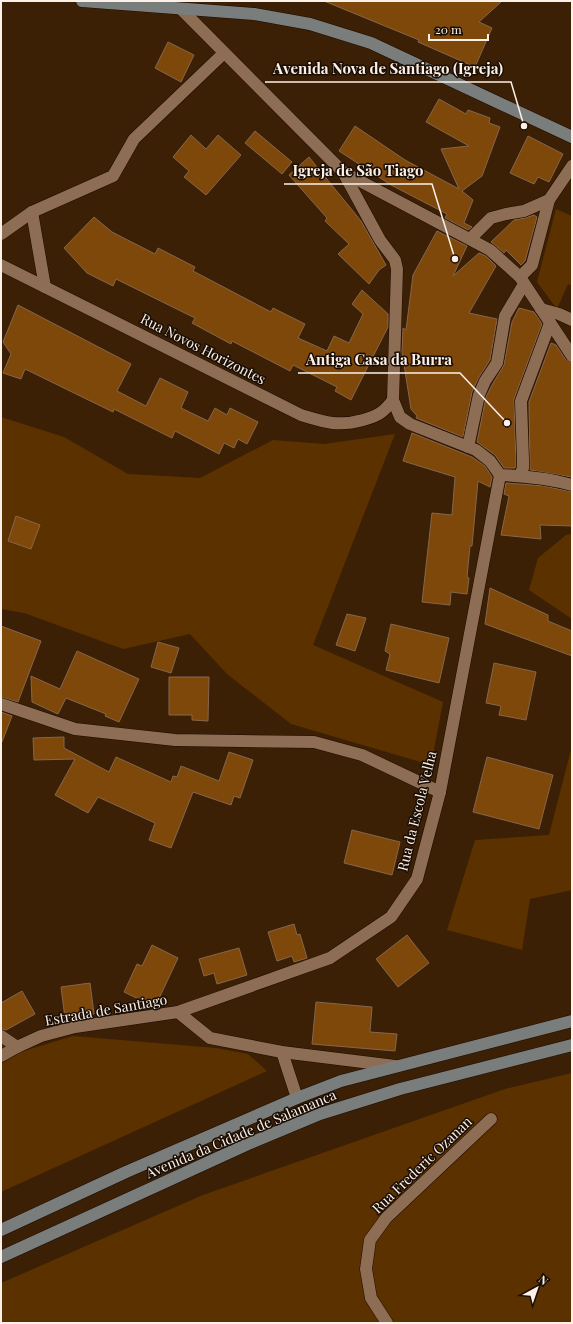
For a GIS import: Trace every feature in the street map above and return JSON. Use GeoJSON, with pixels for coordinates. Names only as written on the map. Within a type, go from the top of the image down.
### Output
{"type":"FeatureCollection","features":[{"type":"Feature","properties":{"kind":"street"},"geometry":{"type":"LineString","coordinates":[[82,1],[181,10],[254,14],[310,24],[371,43],[572,137]]}},
{"type":"Feature","properties":{"kind":"street"},"geometry":{"type":"LineString","coordinates":[[181,10],[343,172],[380,240],[395,260],[397,269],[393,400],[400,417],[410,424],[476,450],[490,461],[500,475],[520,475],[553,480],[572,486]]}},
{"type":"Feature","properties":{"kind":"street"},"geometry":{"type":"LineString","coordinates":[[1,234],[32,212],[113,176],[134,139],[224,53]]}},
{"type":"Feature","properties":{"kind":"street"},"geometry":{"type":"LineString","coordinates":[[468,447],[480,395],[485,381],[497,364],[505,316],[522,281],[532,265],[550,200],[572,166]]}},
{"type":"Feature","properties":{"kind":"street"},"geometry":{"type":"LineString","coordinates":[[343,172],[490,250],[522,281],[572,356]]}},
{"type":"Feature","properties":{"kind":"street"},"geometry":{"type":"LineString","coordinates":[[470,239],[491,218],[524,211],[550,200]]}},
{"type":"Feature","properties":{"kind":"street"},"geometry":{"type":"LineString","coordinates":[[32,212],[45,287]]}},
{"type":"Feature","properties":{"kind":"street","name":"Rua Novos Horizontes"},"geometry":{"type":"LineString","coordinates":[[1,265],[301,415],[325,422],[348,424],[375,416],[386,409],[393,400]]}},
{"type":"Feature","properties":{"kind":"street"},"geometry":{"type":"LineString","coordinates":[[541,309],[572,320]]}},
{"type":"Feature","properties":{"kind":"street"},"geometry":{"type":"LineString","coordinates":[[520,475],[523,468],[521,401],[550,323]]}},
{"type":"Feature","properties":{"kind":"street","name":"Rua da Escola Velha"},"geometry":{"type":"LineString","coordinates":[[178,1012],[330,958],[391,917],[417,879],[440,792],[500,475]]}},
{"type":"Feature","properties":{"kind":"street"},"geometry":{"type":"LineString","coordinates":[[1,704],[75,729],[175,740],[314,742],[362,755],[440,792]]}},
{"type":"Feature","properties":{"kind":"street","name":"Estrada de Santiago"},"geometry":{"type":"LineString","coordinates":[[1,1056],[41,1036],[75,1027],[178,1012],[210,1038],[282,1052],[395,1066]]}},
{"type":"Feature","properties":{"kind":"street","name":"Avenida da Cidade de Salamanca"},"geometry":{"type":"LineString","coordinates":[[1,1230],[126,1172],[297,1098],[341,1081],[572,1021]]}},
{"type":"Feature","properties":{"kind":"street"},"geometry":{"type":"LineString","coordinates":[[1,1036],[17,1047]]}},
{"type":"Feature","properties":{"kind":"street","name":"Avenida da Cidade de Salamanca"},"geometry":{"type":"LineString","coordinates":[[1,1257],[248,1144],[320,1114],[400,1089],[572,1045]]}},
{"type":"Feature","properties":{"kind":"street"},"geometry":{"type":"LineString","coordinates":[[282,1052],[297,1098]]}},
{"type":"Feature","properties":{"kind":"street","name":"Rua Frederic Ozanan"},"geometry":{"type":"LineString","coordinates":[[387,1323],[371,1298],[366,1269],[370,1240],[386,1218],[491,1119]]}},
{"type":"Feature","properties":{"kind":"shaded area"},"geometry":{"type":"Polygon","coordinates":[[[556,209],[572,216],[572,286],[568,284],[557,309],[537,282],[556,209]]]}},
{"type":"Feature","properties":{"kind":"shaded area"},"geometry":{"type":"Polygon","coordinates":[[[1,417],[64,437],[128,474],[200,478],[273,440],[324,444],[395,434],[313,645],[443,702],[431,765],[291,724],[227,674],[190,634],[123,649],[24,613],[1,609],[1,417]]]}},
{"type":"Feature","properties":{"kind":"shaded area"},"geometry":{"type":"Polygon","coordinates":[[[572,534],[572,619],[529,590],[538,558],[566,535],[572,534]]]}},
{"type":"Feature","properties":{"kind":"shaded area"},"geometry":{"type":"Polygon","coordinates":[[[572,746],[572,890],[530,899],[522,950],[447,930],[475,840],[549,835],[572,746]]]}},
{"type":"Feature","properties":{"kind":"shaded area"},"geometry":{"type":"Polygon","coordinates":[[[73,1036],[216,1048],[248,1054],[267,1071],[1,1192],[1,1043],[17,1053],[73,1036]]]}},
{"type":"Feature","properties":{"kind":"shaded area"},"geometry":{"type":"Polygon","coordinates":[[[572,1073],[572,1323],[1,1323],[1,1283],[203,1195],[505,1089],[572,1073]]]}},
{"type":"Feature","properties":{"kind":"building"},"geometry":{"type":"Polygon","coordinates":[[[324,1],[502,1],[479,22],[492,28],[475,67],[418,42],[419,40],[324,1]]]}},
{"type":"Feature","properties":{"kind":"building"},"geometry":{"type":"Polygon","coordinates":[[[168,42],[194,55],[181,82],[155,68],[168,42]]]}},
{"type":"Feature","properties":{"kind":"building"},"geometry":{"type":"Polygon","coordinates":[[[439,99],[466,114],[468,110],[490,118],[489,123],[500,127],[482,176],[462,191],[473,200],[464,223],[472,227],[468,230],[445,218],[447,214],[391,185],[339,151],[355,126],[405,160],[459,189],[441,149],[469,146],[426,122],[439,99]]]}},
{"type":"Feature","properties":{"kind":"building"},"geometry":{"type":"Polygon","coordinates":[[[255,131],[292,162],[282,174],[245,143],[255,131]]]}},
{"type":"Feature","properties":{"kind":"building"},"geometry":{"type":"Polygon","coordinates":[[[191,135],[206,149],[218,135],[241,155],[206,195],[184,177],[189,171],[173,157],[191,135]]]}},
{"type":"Feature","properties":{"kind":"building"},"geometry":{"type":"Polygon","coordinates":[[[528,136],[563,154],[549,182],[538,177],[534,184],[510,173],[528,136]]]}},
{"type":"Feature","properties":{"kind":"building"},"geometry":{"type":"Polygon","coordinates":[[[309,157],[361,221],[386,265],[379,270],[369,284],[338,254],[349,244],[325,221],[327,218],[289,175],[309,157]]]}},
{"type":"Feature","properties":{"kind":"building"},"geometry":{"type":"Polygon","coordinates":[[[534,215],[537,217],[525,261],[521,265],[506,250],[504,253],[491,242],[514,220],[534,215]]]}},
{"type":"Feature","properties":{"kind":"building"},"geometry":{"type":"Polygon","coordinates":[[[94,217],[112,232],[155,254],[158,248],[195,267],[193,271],[271,312],[273,308],[305,324],[298,338],[327,351],[334,336],[349,343],[363,314],[352,304],[362,290],[388,314],[388,327],[351,400],[335,391],[337,387],[293,365],[290,371],[232,341],[231,344],[192,323],[195,318],[116,279],[113,286],[87,273],[64,248],[94,217]]]}},
{"type":"Feature","properties":{"kind":"building"},"geometry":{"type":"Polygon","coordinates":[[[437,231],[467,246],[453,276],[479,253],[486,256],[496,266],[469,313],[497,319],[490,360],[479,377],[472,392],[463,437],[416,418],[417,416],[411,409],[402,352],[403,328],[406,330],[413,275],[437,231]]]}},
{"type":"Feature","properties":{"kind":"building"},"geometry":{"type":"Polygon","coordinates":[[[18,305],[131,364],[117,391],[146,406],[160,378],[188,392],[181,408],[208,421],[215,408],[227,415],[230,408],[258,422],[247,444],[238,439],[234,448],[224,443],[219,454],[175,431],[172,438],[114,409],[113,412],[25,369],[21,379],[3,373],[11,354],[3,342],[18,305]]]}},
{"type":"Feature","properties":{"kind":"building"},"geometry":{"type":"Polygon","coordinates":[[[519,308],[534,312],[542,324],[514,399],[516,466],[515,468],[504,468],[495,455],[477,442],[486,397],[504,365],[512,322],[519,308]]]}},
{"type":"Feature","properties":{"kind":"building"},"geometry":{"type":"Polygon","coordinates":[[[551,343],[556,345],[566,360],[572,363],[572,477],[530,470],[529,402],[551,343]]]}},
{"type":"Feature","properties":{"kind":"building"},"geometry":{"type":"Polygon","coordinates":[[[412,433],[472,457],[485,466],[492,477],[490,487],[478,481],[472,546],[470,546],[467,594],[451,592],[450,605],[422,602],[432,513],[452,515],[455,477],[403,461],[412,433]]]}},
{"type":"Feature","properties":{"kind":"building"},"geometry":{"type":"Polygon","coordinates":[[[506,483],[544,486],[572,492],[572,526],[540,525],[541,539],[501,535],[509,496],[504,494],[506,483]]]}},
{"type":"Feature","properties":{"kind":"building"},"geometry":{"type":"Polygon","coordinates":[[[16,516],[40,525],[31,549],[8,541],[16,516]]]}},
{"type":"Feature","properties":{"kind":"building"},"geometry":{"type":"Polygon","coordinates":[[[490,588],[548,615],[548,621],[572,631],[572,656],[485,624],[490,588]]]}},
{"type":"Feature","properties":{"kind":"building"},"geometry":{"type":"Polygon","coordinates":[[[347,614],[366,618],[355,651],[336,645],[347,614]]]}},
{"type":"Feature","properties":{"kind":"building"},"geometry":{"type":"Polygon","coordinates":[[[391,624],[449,638],[439,683],[386,670],[390,654],[385,651],[391,624]]]}},
{"type":"Feature","properties":{"kind":"building"},"geometry":{"type":"Polygon","coordinates":[[[1,626],[41,641],[18,702],[1,697],[1,626]]]}},
{"type":"Feature","properties":{"kind":"building"},"geometry":{"type":"Polygon","coordinates":[[[158,642],[179,648],[171,673],[151,667],[158,642]]]}},
{"type":"Feature","properties":{"kind":"building"},"geometry":{"type":"Polygon","coordinates":[[[77,651],[139,679],[119,722],[105,716],[106,714],[66,698],[58,714],[32,702],[31,676],[60,689],[77,651]]]}},
{"type":"Feature","properties":{"kind":"building"},"geometry":{"type":"Polygon","coordinates":[[[494,663],[536,672],[526,720],[499,715],[501,706],[486,703],[494,663]]]}},
{"type":"Feature","properties":{"kind":"building"},"geometry":{"type":"Polygon","coordinates":[[[169,677],[209,677],[208,721],[192,720],[192,715],[169,715],[169,677]]]}},
{"type":"Feature","properties":{"kind":"building"},"geometry":{"type":"Polygon","coordinates":[[[1,712],[12,716],[2,742],[1,742],[1,712]]]}},
{"type":"Feature","properties":{"kind":"building"},"geometry":{"type":"Polygon","coordinates":[[[64,737],[64,748],[109,772],[116,757],[171,782],[173,776],[177,777],[181,766],[219,781],[229,752],[253,760],[240,798],[234,796],[231,805],[193,792],[171,848],[149,840],[155,823],[98,797],[88,813],[55,795],[75,759],[34,760],[33,738],[64,737]]]}},
{"type":"Feature","properties":{"kind":"building"},"geometry":{"type":"Polygon","coordinates":[[[487,757],[553,775],[539,829],[473,812],[487,757]]]}},
{"type":"Feature","properties":{"kind":"building"},"geometry":{"type":"Polygon","coordinates":[[[352,830],[400,842],[392,875],[344,863],[352,830]]]}},
{"type":"Feature","properties":{"kind":"building"},"geometry":{"type":"Polygon","coordinates":[[[294,924],[297,935],[300,934],[307,958],[294,962],[292,956],[277,961],[268,932],[294,924]]]}},
{"type":"Feature","properties":{"kind":"building"},"geometry":{"type":"Polygon","coordinates":[[[407,935],[429,963],[398,987],[376,959],[407,935]]]}},
{"type":"Feature","properties":{"kind":"building"},"geometry":{"type":"Polygon","coordinates":[[[152,945],[178,958],[155,1007],[124,992],[137,964],[142,966],[152,945]]]}},
{"type":"Feature","properties":{"kind":"building"},"geometry":{"type":"Polygon","coordinates":[[[239,948],[247,975],[217,984],[214,973],[204,976],[199,959],[239,948]]]}},
{"type":"Feature","properties":{"kind":"building"},"geometry":{"type":"Polygon","coordinates":[[[90,983],[94,1014],[65,1018],[61,987],[90,983]]]}},
{"type":"Feature","properties":{"kind":"building"},"geometry":{"type":"Polygon","coordinates":[[[22,991],[35,1014],[6,1030],[1,1029],[1,1003],[22,991]]]}},
{"type":"Feature","properties":{"kind":"building"},"geometry":{"type":"Polygon","coordinates":[[[316,1002],[372,1007],[370,1032],[397,1034],[395,1051],[312,1044],[316,1002]]]}},
{"type":"Feature","properties":{"kind":"place","name":"Avenida Nova de Santiago (Igreja)"},"geometry":{"type":"Point","coordinates":[524,126]}},
{"type":"Feature","properties":{"kind":"place","name":"Igreja de São Tiago"},"geometry":{"type":"Point","coordinates":[455,259]}},
{"type":"Feature","properties":{"kind":"place","name":"Antiga Casa da Burra"},"geometry":{"type":"Point","coordinates":[507,423]}}]}
